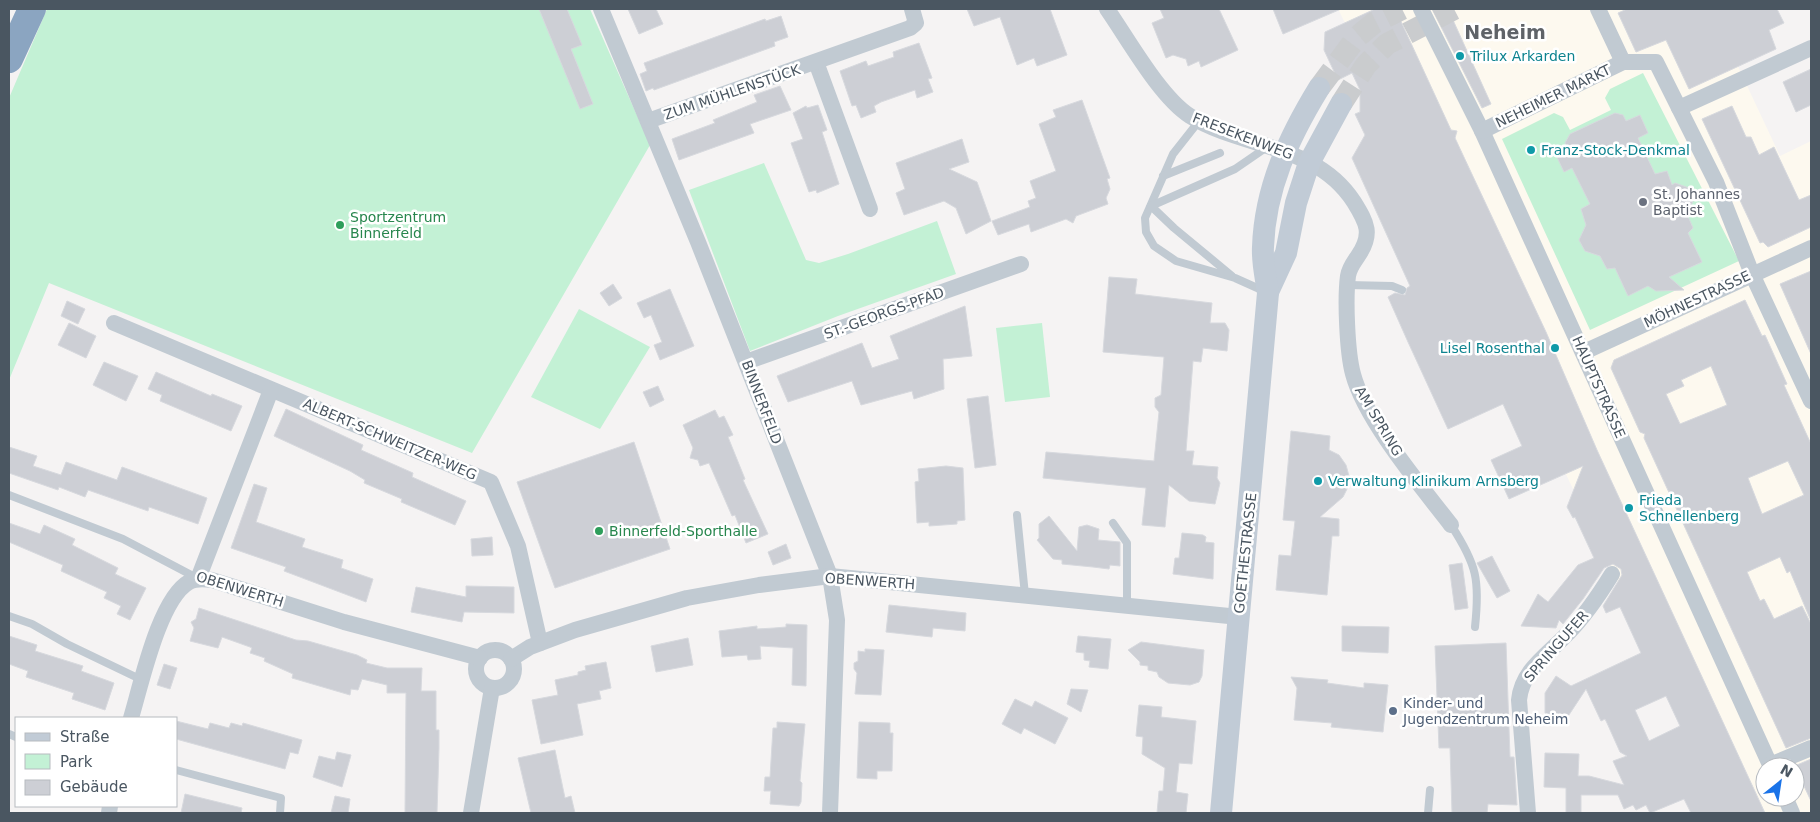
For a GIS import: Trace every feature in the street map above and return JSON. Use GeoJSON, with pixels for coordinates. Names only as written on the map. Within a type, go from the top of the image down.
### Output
{"type":"FeatureCollection","features":[{"type":"Feature","properties":{"kind":"highway"},"geometry":{"type":"LineString","coordinates":[[9,59],[32,9]]}},
{"type":"Feature","properties":{"kind":"street","name":"BINNERFELD"},"geometry":{"type":"LineString","coordinates":[[601,9],[746,362],[830,576],[837,620],[830,813]]}},
{"type":"Feature","properties":{"kind":"street","name":"ZUM MÜHLENSTÜCK"},"geometry":{"type":"LineString","coordinates":[[648,121],[912,27],[916,20],[912,9]]}},
{"type":"Feature","properties":{"kind":"street","name":"FRESEKENWEG"},"geometry":{"type":"LineString","coordinates":[[1108,9],[1165,92],[1181,109],[1199,121],[1277,148],[1309,163]]}},
{"type":"Feature","properties":{"kind":"street","name":"HAUPTSTRASSE"},"geometry":{"type":"LineString","coordinates":[[1421,9],[1482,130],[1767,757]]}},
{"type":"Feature","properties":{"kind":"street","name":"NEHEIMER MARKT"},"geometry":{"type":"LineString","coordinates":[[1598,9],[1623,62]]}},
{"type":"Feature","properties":{"kind":"street"},"geometry":{"type":"LineString","coordinates":[[1679,108],[1811,48]]}},
{"type":"Feature","properties":{"kind":"street","name":"ZUM MÜHLENSTÜCK"},"geometry":{"type":"LineString","coordinates":[[816,62],[870,209]]}},
{"type":"Feature","properties":{"kind":"street","name":"NEHEIMER MARKT"},"geometry":{"type":"LineString","coordinates":[[1482,130],[1623,62],[1656,62],[1716,182],[1752,274],[1811,401]]}},
{"type":"Feature","properties":{"kind":"street","name":"GOETHESTRASSE"},"geometry":{"type":"LineString","coordinates":[[1221,813],[1268,293],[1263,247],[1277,148],[1319,88]]}},
{"type":"Feature","properties":{"kind":"street","name":"GOETHESTRASSE"},"geometry":{"type":"LineString","coordinates":[[1268,293],[1286,253],[1296,203],[1309,163],[1341,104]]}},
{"type":"Feature","properties":{"kind":"street","name":"AM SPRING"},"geometry":{"type":"LineString","coordinates":[[1309,163],[1342,187],[1355,204],[1366,226],[1367,241],[1351,267],[1348,285],[1348,342],[1356,383],[1387,438],[1451,525]]}},
{"type":"Feature","properties":{"kind":"street","name":"MÖHNESTRASSE"},"geometry":{"type":"LineString","coordinates":[[1584,352],[1811,248]]}},
{"type":"Feature","properties":{"kind":"street","name":"ST.-GEORGS-PFAD"},"geometry":{"type":"LineString","coordinates":[[746,362],[1021,264]]}},
{"type":"Feature","properties":{"kind":"street","name":"ALBERT-SCHWEITZER-WEG"},"geometry":{"type":"LineString","coordinates":[[114,323],[491,482],[518,546],[540,643]]}},
{"type":"Feature","properties":{"kind":"street"},"geometry":{"type":"LineString","coordinates":[[132,717],[159,629],[173,597],[182,586],[198,579],[271,390]]}},
{"type":"Feature","properties":{"kind":"street","name":"SPRINGUFER"},"geometry":{"type":"LineString","coordinates":[[1528,813],[1519,700],[1522,683],[1530,671],[1570,632],[1612,574]]}},
{"type":"Feature","properties":{"kind":"street","name":"OBENWERTH"},"geometry":{"type":"LineString","coordinates":[[511,659],[540,643],[575,630],[687,598],[759,585],[830,576],[1239,616]]}},
{"type":"Feature","properties":{"kind":"street","name":"OBENWERTH"},"geometry":{"type":"LineString","coordinates":[[198,579],[212,580],[344,622],[480,658]]}},
{"type":"Feature","properties":{"kind":"street"},"geometry":{"type":"LineString","coordinates":[[490,651],[502,651],[511,659],[514,673],[506,685],[492,688],[479,680],[476,673],[480,658],[490,651]]}},
{"type":"Feature","properties":{"kind":"street"},"geometry":{"type":"LineString","coordinates":[[471,813],[492,688]]}},
{"type":"Feature","properties":{"kind":"street"},"geometry":{"type":"LineString","coordinates":[[1791,757],[1811,748]]}},
{"type":"Feature","properties":{"kind":"lane"},"geometry":{"type":"LineString","coordinates":[[1199,121],[1173,154],[1144,225],[1154,246],[1176,261],[1235,278],[1268,293]]}},
{"type":"Feature","properties":{"kind":"lane"},"geometry":{"type":"LineString","coordinates":[[1151,206],[1235,169],[1277,148]]}},
{"type":"Feature","properties":{"kind":"lane"},"geometry":{"type":"LineString","coordinates":[[1163,176],[1220,153]]}},
{"type":"Feature","properties":{"kind":"lane"},"geometry":{"type":"LineString","coordinates":[[1151,206],[1174,228],[1235,278]]}},
{"type":"Feature","properties":{"kind":"lane"},"geometry":{"type":"LineString","coordinates":[[1348,285],[1392,286],[1402,290]]}},
{"type":"Feature","properties":{"kind":"lane","name":"OBENWERTH"},"geometry":{"type":"LineString","coordinates":[[9,495],[123,539],[198,579]]}},
{"type":"Feature","properties":{"kind":"lane"},"geometry":{"type":"LineString","coordinates":[[1017,515],[1025,595]]}},
{"type":"Feature","properties":{"kind":"lane"},"geometry":{"type":"LineString","coordinates":[[1113,523],[1127,543],[1127,605]]}},
{"type":"Feature","properties":{"kind":"lane","name":"AM SPRING"},"geometry":{"type":"LineString","coordinates":[[1451,525],[1465,546],[1475,568],[1478,598],[1475,627]]}},
{"type":"Feature","properties":{"kind":"lane"},"geometry":{"type":"LineString","coordinates":[[9,616],[25,621],[67,644],[142,680]]}},
{"type":"Feature","properties":{"kind":"lane"},"geometry":{"type":"LineString","coordinates":[[178,771],[281,798],[280,813]]}},
{"type":"Feature","properties":{"kind":"lane"},"geometry":{"type":"LineString","coordinates":[[1428,813],[1430,790]]}},
{"type":"Feature","properties":{"kind":"shaded area"},"geometry":{"type":"Polygon","coordinates":[[[1338,9],[1711,9],[1780,156],[1811,141],[1811,813],[1728,813],[1441,213],[1338,9]]]}},
{"type":"Feature","properties":{"kind":"green space","name":"Sportzentrum Binnerfeld"},"geometry":{"type":"Polygon","coordinates":[[[47,9],[590,9],[650,145],[472,453],[49,283],[9,380],[9,98],[47,9]]]}},
{"type":"Feature","properties":{"kind":"green space"},"geometry":{"type":"Polygon","coordinates":[[[1643,73],[1739,261],[1590,330],[1502,139],[1554,113],[1563,117],[1570,130],[1611,110],[1605,98],[1610,89],[1643,73]]]}},
{"type":"Feature","properties":{"kind":"green space"},"geometry":{"type":"Polygon","coordinates":[[[764,163],[806,260],[819,263],[937,221],[956,274],[838,316],[750,351],[689,190],[764,163]]]}},
{"type":"Feature","properties":{"kind":"green space"},"geometry":{"type":"Polygon","coordinates":[[[579,309],[650,347],[600,429],[531,397],[579,309]]]}},
{"type":"Feature","properties":{"kind":"green space"},"geometry":{"type":"Polygon","coordinates":[[[1042,323],[1050,397],[1005,402],[996,328],[1042,323]]]}},
{"type":"Feature","properties":{"kind":"building"},"geometry":{"type":"Polygon","coordinates":[[[539,9],[567,9],[582,45],[571,49],[593,104],[580,109],[539,9]]]}},
{"type":"Feature","properties":{"kind":"building"},"geometry":{"type":"Polygon","coordinates":[[[628,9],[656,9],[663,24],[639,34],[628,9]]]}},
{"type":"Feature","properties":{"kind":"building"},"geometry":{"type":"Polygon","coordinates":[[[967,9],[1050,9],[1067,55],[1037,66],[1034,58],[1017,65],[1000,17],[974,26],[967,9]]]}},
{"type":"Feature","properties":{"kind":"building"},"geometry":{"type":"Polygon","coordinates":[[[1160,9],[1219,9],[1238,50],[1201,67],[1199,61],[1188,66],[1186,59],[1173,55],[1166,58],[1152,23],[1164,18],[1160,9]]]}},
{"type":"Feature","properties":{"kind":"building"},"geometry":{"type":"Polygon","coordinates":[[[1273,9],[1341,9],[1283,34],[1273,9]]]}},
{"type":"Feature","properties":{"kind":"building"},"geometry":{"type":"Polygon","coordinates":[[[1375,9],[1389,9],[1398,15],[1451,130],[1457,131],[1455,138],[1546,332],[1597,450],[1755,791],[1755,807],[1762,807],[1765,813],[1691,813],[1684,799],[1650,813],[1646,805],[1636,810],[1633,805],[1624,809],[1618,795],[1581,795],[1581,813],[1566,813],[1566,788],[1544,787],[1545,753],[1579,754],[1578,776],[1589,776],[1624,785],[1613,761],[1627,756],[1620,752],[1605,719],[1601,721],[1586,689],[1563,724],[1545,713],[1545,693],[1556,676],[1571,686],[1641,653],[1620,607],[1606,613],[1603,606],[1622,575],[1621,569],[1613,564],[1604,568],[1563,624],[1559,620],[1556,628],[1521,626],[1538,594],[1548,602],[1578,565],[1594,558],[1575,517],[1573,518],[1567,507],[1583,466],[1509,499],[1491,460],[1522,446],[1503,404],[1448,429],[1388,297],[1395,293],[1405,295],[1407,288],[1410,286],[1352,158],[1365,135],[1355,114],[1360,112],[1360,90],[1352,73],[1338,80],[1324,50],[1325,32],[1375,9]],[[1666,696],[1635,710],[1649,741],[1680,726],[1666,696]]]}},
{"type":"Feature","properties":{"kind":"building","name":"Trilux Arkarden"},"geometry":{"type":"Polygon","coordinates":[[[1432,9],[1448,9],[1491,104],[1482,108],[1432,9]]]}},
{"type":"Feature","properties":{"kind":"building"},"geometry":{"type":"Polygon","coordinates":[[[1627,9],[1777,9],[1784,23],[1769,30],[1776,49],[1689,89],[1666,40],[1636,52],[1618,13],[1627,9]]]}},
{"type":"Feature","properties":{"kind":"building"},"geometry":{"type":"Polygon","coordinates":[[[781,16],[788,37],[774,42],[775,46],[654,90],[653,88],[646,91],[640,74],[647,71],[644,63],[765,19],[766,21],[781,16]]]}},
{"type":"Feature","properties":{"kind":"building"},"geometry":{"type":"Polygon","coordinates":[[[919,43],[932,78],[928,79],[933,92],[917,98],[915,90],[881,102],[874,106],[876,112],[861,118],[856,105],[852,106],[840,71],[866,61],[868,66],[894,57],[893,52],[919,43]]]}},
{"type":"Feature","properties":{"kind":"building"},"geometry":{"type":"Polygon","coordinates":[[[1811,69],[1811,105],[1796,112],[1783,82],[1811,69]]]}},
{"type":"Feature","properties":{"kind":"building"},"geometry":{"type":"Polygon","coordinates":[[[780,86],[791,110],[750,124],[754,133],[679,160],[672,139],[715,123],[713,120],[757,102],[754,95],[780,86]]]}},
{"type":"Feature","properties":{"kind":"building"},"geometry":{"type":"Polygon","coordinates":[[[1082,100],[1110,178],[1107,179],[1110,189],[1106,198],[1108,204],[1076,216],[1073,223],[1066,219],[1031,232],[1029,224],[998,235],[992,221],[1030,207],[1028,201],[1036,198],[1030,181],[1056,171],[1039,124],[1056,117],[1053,110],[1082,100]]]}},
{"type":"Feature","properties":{"kind":"building"},"geometry":{"type":"Polygon","coordinates":[[[818,105],[827,130],[822,132],[839,184],[817,193],[816,190],[809,192],[791,143],[803,139],[793,113],[806,106],[807,108],[818,105]]]}},
{"type":"Feature","properties":{"kind":"building"},"geometry":{"type":"Polygon","coordinates":[[[1732,106],[1746,137],[1751,137],[1759,155],[1774,147],[1799,200],[1811,195],[1811,227],[1768,247],[1763,242],[1760,243],[1702,119],[1732,106]]]}},
{"type":"Feature","properties":{"kind":"building","name":"St. Johannes Baptist"},"geometry":{"type":"Polygon","coordinates":[[[1615,113],[1623,115],[1626,121],[1640,115],[1648,133],[1638,138],[1655,174],[1667,171],[1672,185],[1675,183],[1689,188],[1694,199],[1687,214],[1693,228],[1688,233],[1702,262],[1669,277],[1684,290],[1656,291],[1648,286],[1628,296],[1615,268],[1607,269],[1600,256],[1585,251],[1579,240],[1586,225],[1581,209],[1590,204],[1572,168],[1564,172],[1556,155],[1568,149],[1565,143],[1570,134],[1615,113]]]}},
{"type":"Feature","properties":{"kind":"building"},"geometry":{"type":"Polygon","coordinates":[[[962,139],[969,162],[949,169],[977,182],[991,221],[966,234],[956,208],[944,201],[904,215],[896,193],[905,189],[896,163],[962,139]]]}},
{"type":"Feature","properties":{"kind":"building"},"geometry":{"type":"Polygon","coordinates":[[[1811,271],[1811,354],[1780,284],[1811,271]]]}},
{"type":"Feature","properties":{"kind":"building"},"geometry":{"type":"Polygon","coordinates":[[[1109,277],[1137,279],[1135,294],[1212,303],[1210,323],[1225,323],[1229,330],[1227,351],[1203,348],[1201,362],[1193,361],[1186,451],[1194,451],[1192,465],[1218,467],[1217,478],[1220,483],[1215,504],[1189,501],[1169,485],[1165,527],[1142,525],[1146,488],[1043,478],[1046,452],[1154,461],[1159,412],[1155,407],[1155,398],[1161,395],[1164,357],[1103,352],[1109,277]]]}},
{"type":"Feature","properties":{"kind":"building"},"geometry":{"type":"Polygon","coordinates":[[[613,284],[622,298],[609,306],[600,293],[613,284]]]}},
{"type":"Feature","properties":{"kind":"building"},"geometry":{"type":"Polygon","coordinates":[[[670,289],[694,346],[660,360],[654,345],[662,342],[651,315],[644,318],[637,303],[670,289]]]}},
{"type":"Feature","properties":{"kind":"building"},"geometry":{"type":"Polygon","coordinates":[[[1745,300],[1762,336],[1765,335],[1787,384],[1784,385],[1811,444],[1811,621],[1790,571],[1787,573],[1780,557],[1747,572],[1760,601],[1764,599],[1774,619],[1802,606],[1811,624],[1811,738],[1786,748],[1644,438],[1645,434],[1640,432],[1611,368],[1614,360],[1745,300]],[[1711,366],[1681,380],[1684,386],[1666,394],[1680,424],[1727,405],[1711,366]],[[1788,461],[1748,478],[1762,514],[1804,495],[1788,461]]]}},
{"type":"Feature","properties":{"kind":"building"},"geometry":{"type":"Polygon","coordinates":[[[67,301],[85,309],[78,324],[61,316],[67,301]]]}},
{"type":"Feature","properties":{"kind":"building"},"geometry":{"type":"Polygon","coordinates":[[[965,306],[972,356],[943,359],[944,389],[914,399],[912,391],[861,405],[852,381],[788,402],[777,376],[862,343],[872,368],[899,359],[890,336],[965,306]]]}},
{"type":"Feature","properties":{"kind":"building"},"geometry":{"type":"Polygon","coordinates":[[[69,323],[96,336],[86,358],[58,345],[69,323]]]}},
{"type":"Feature","properties":{"kind":"building"},"geometry":{"type":"Polygon","coordinates":[[[104,362],[138,376],[126,401],[93,385],[104,362]]]}},
{"type":"Feature","properties":{"kind":"building"},"geometry":{"type":"Polygon","coordinates":[[[156,372],[211,396],[212,394],[242,406],[231,431],[160,401],[162,395],[148,389],[156,372]]]}},
{"type":"Feature","properties":{"kind":"building"},"geometry":{"type":"Polygon","coordinates":[[[658,386],[664,400],[650,407],[643,392],[658,386]]]}},
{"type":"Feature","properties":{"kind":"building"},"geometry":{"type":"Polygon","coordinates":[[[988,396],[996,465],[975,468],[967,399],[988,396]]]}},
{"type":"Feature","properties":{"kind":"building"},"geometry":{"type":"Polygon","coordinates":[[[286,409],[363,445],[361,450],[413,473],[412,477],[466,501],[455,525],[401,502],[402,499],[364,483],[365,480],[350,471],[274,436],[286,409]]]}},
{"type":"Feature","properties":{"kind":"building"},"geometry":{"type":"Polygon","coordinates":[[[715,410],[719,418],[724,416],[733,435],[728,437],[745,479],[743,480],[768,534],[746,543],[735,515],[732,516],[709,463],[700,466],[698,460],[690,458],[693,448],[683,425],[715,410]]]}},
{"type":"Feature","properties":{"kind":"building","name":"Verwaltung Klinikum Arnsberg"},"geometry":{"type":"Polygon","coordinates":[[[1291,431],[1330,436],[1329,450],[1339,455],[1346,465],[1349,476],[1348,487],[1343,497],[1320,517],[1339,519],[1339,536],[1332,536],[1327,595],[1276,590],[1279,555],[1291,556],[1295,521],[1283,520],[1291,431]]]}},
{"type":"Feature","properties":{"kind":"building","name":"Binnerfeld-Sporthalle"},"geometry":{"type":"Polygon","coordinates":[[[634,442],[670,549],[555,588],[517,482],[634,442]]]}},
{"type":"Feature","properties":{"kind":"building"},"geometry":{"type":"Polygon","coordinates":[[[9,447],[37,456],[33,466],[61,475],[66,462],[117,480],[122,467],[207,498],[198,524],[149,507],[148,511],[88,490],[85,497],[59,487],[58,490],[9,473],[9,447]]]}},
{"type":"Feature","properties":{"kind":"building"},"geometry":{"type":"Polygon","coordinates":[[[946,466],[963,468],[965,520],[957,521],[957,524],[929,526],[929,522],[917,523],[915,482],[919,481],[918,469],[946,466]]]}},
{"type":"Feature","properties":{"kind":"building"},"geometry":{"type":"Polygon","coordinates":[[[254,484],[267,488],[256,522],[305,539],[302,547],[343,560],[341,568],[373,579],[366,602],[284,571],[286,567],[231,548],[254,484]]]}},
{"type":"Feature","properties":{"kind":"building"},"geometry":{"type":"Polygon","coordinates":[[[1049,516],[1077,551],[1079,527],[1087,525],[1099,529],[1098,540],[1120,542],[1120,566],[1110,565],[1109,569],[1062,564],[1062,560],[1053,559],[1037,540],[1039,538],[1039,524],[1049,516]]]}},
{"type":"Feature","properties":{"kind":"building"},"geometry":{"type":"Polygon","coordinates":[[[9,523],[40,534],[44,525],[75,539],[72,545],[118,568],[115,574],[146,588],[130,620],[117,614],[121,606],[104,598],[107,592],[61,571],[63,565],[9,542],[9,523]]]}},
{"type":"Feature","properties":{"kind":"building"},"geometry":{"type":"Polygon","coordinates":[[[1182,533],[1203,535],[1206,537],[1205,542],[1214,543],[1213,579],[1173,574],[1175,558],[1179,558],[1182,533]]]}},
{"type":"Feature","properties":{"kind":"building"},"geometry":{"type":"Polygon","coordinates":[[[492,537],[493,555],[472,556],[471,539],[492,537]]]}},
{"type":"Feature","properties":{"kind":"building"},"geometry":{"type":"Polygon","coordinates":[[[786,544],[791,558],[773,565],[768,552],[786,544]]]}},
{"type":"Feature","properties":{"kind":"building"},"geometry":{"type":"Polygon","coordinates":[[[1492,556],[1510,591],[1497,598],[1477,563],[1492,556]]]}},
{"type":"Feature","properties":{"kind":"building"},"geometry":{"type":"Polygon","coordinates":[[[1462,563],[1468,608],[1455,610],[1449,565],[1462,563]]]}},
{"type":"Feature","properties":{"kind":"building"},"geometry":{"type":"Polygon","coordinates":[[[466,586],[514,587],[514,613],[464,612],[462,622],[411,612],[416,587],[466,597],[466,586]]]}},
{"type":"Feature","properties":{"kind":"building"},"geometry":{"type":"Polygon","coordinates":[[[889,605],[966,613],[965,631],[933,628],[932,637],[886,632],[889,605]]]}},
{"type":"Feature","properties":{"kind":"building"},"geometry":{"type":"Polygon","coordinates":[[[199,608],[296,640],[308,641],[357,655],[367,660],[366,663],[387,668],[422,668],[421,691],[436,691],[436,730],[439,730],[437,813],[405,813],[406,693],[387,693],[387,685],[362,679],[358,690],[351,689],[350,695],[292,678],[293,674],[264,661],[265,658],[250,653],[252,648],[222,637],[218,648],[190,641],[194,628],[191,622],[196,619],[199,608]]]}},
{"type":"Feature","properties":{"kind":"building"},"geometry":{"type":"Polygon","coordinates":[[[786,624],[807,625],[806,686],[792,685],[793,648],[760,646],[761,659],[748,660],[747,655],[722,657],[719,631],[757,626],[757,629],[786,627],[786,624]]]}},
{"type":"Feature","properties":{"kind":"building"},"geometry":{"type":"Polygon","coordinates":[[[1342,626],[1389,627],[1388,653],[1342,651],[1342,626]]]}},
{"type":"Feature","properties":{"kind":"building"},"geometry":{"type":"Polygon","coordinates":[[[9,636],[37,645],[35,651],[83,666],[81,671],[114,683],[105,710],[72,699],[74,693],[26,677],[28,671],[9,664],[9,636]]]}},
{"type":"Feature","properties":{"kind":"building"},"geometry":{"type":"Polygon","coordinates":[[[1078,636],[1111,639],[1108,669],[1089,667],[1090,661],[1084,660],[1084,653],[1076,652],[1078,636]]]}},
{"type":"Feature","properties":{"kind":"building"},"geometry":{"type":"Polygon","coordinates":[[[688,638],[693,665],[656,672],[651,646],[688,638]]]}},
{"type":"Feature","properties":{"kind":"building"},"geometry":{"type":"Polygon","coordinates":[[[1141,642],[1204,650],[1202,676],[1199,682],[1190,685],[1168,683],[1159,677],[1157,672],[1148,670],[1148,666],[1140,665],[1140,662],[1128,650],[1141,642]]]}},
{"type":"Feature","properties":{"kind":"building"},"geometry":{"type":"Polygon","coordinates":[[[1506,643],[1510,757],[1514,757],[1517,805],[1488,804],[1487,813],[1452,813],[1450,748],[1439,748],[1435,646],[1506,643]]]}},
{"type":"Feature","properties":{"kind":"building"},"geometry":{"type":"Polygon","coordinates":[[[865,649],[884,650],[881,695],[855,694],[857,673],[854,669],[854,663],[858,661],[858,651],[865,652],[865,649]]]}},
{"type":"Feature","properties":{"kind":"building"},"geometry":{"type":"Polygon","coordinates":[[[606,662],[611,688],[599,691],[601,699],[577,704],[583,735],[541,744],[532,700],[558,695],[555,680],[578,675],[578,672],[586,670],[585,666],[606,662]]]}},
{"type":"Feature","properties":{"kind":"building"},"geometry":{"type":"Polygon","coordinates":[[[164,664],[177,668],[170,689],[157,685],[164,664]]]}},
{"type":"Feature","properties":{"kind":"building"},"geometry":{"type":"Polygon","coordinates":[[[1291,677],[1328,680],[1327,683],[1364,688],[1364,683],[1388,685],[1383,732],[1331,727],[1332,723],[1294,720],[1297,688],[1291,677]]]}},
{"type":"Feature","properties":{"kind":"building"},"geometry":{"type":"Polygon","coordinates":[[[1071,689],[1088,690],[1081,712],[1067,704],[1071,689]]]}},
{"type":"Feature","properties":{"kind":"building"},"geometry":{"type":"Polygon","coordinates":[[[1015,699],[1032,707],[1035,701],[1068,718],[1055,744],[1024,728],[1021,734],[1002,724],[1015,699]]]}},
{"type":"Feature","properties":{"kind":"building"},"geometry":{"type":"Polygon","coordinates":[[[1139,705],[1162,707],[1161,717],[1196,721],[1192,764],[1179,763],[1176,792],[1188,794],[1186,813],[1157,813],[1159,791],[1163,791],[1165,768],[1142,754],[1143,737],[1136,736],[1139,705]]]}},
{"type":"Feature","properties":{"kind":"building"},"geometry":{"type":"Polygon","coordinates":[[[178,722],[208,729],[210,723],[229,728],[231,723],[242,726],[243,723],[302,740],[298,754],[290,752],[285,769],[178,740],[178,722]]]}},
{"type":"Feature","properties":{"kind":"building"},"geometry":{"type":"Polygon","coordinates":[[[777,722],[805,724],[800,781],[802,783],[801,802],[799,806],[770,804],[771,791],[764,791],[765,777],[770,777],[773,728],[777,728],[777,722]]]}},
{"type":"Feature","properties":{"kind":"building"},"geometry":{"type":"Polygon","coordinates":[[[859,722],[890,723],[890,733],[893,733],[892,771],[877,771],[877,779],[857,778],[859,722]]]}},
{"type":"Feature","properties":{"kind":"building"},"geometry":{"type":"Polygon","coordinates":[[[555,750],[565,798],[571,796],[575,813],[531,813],[518,758],[555,750]]]}},
{"type":"Feature","properties":{"kind":"building"},"geometry":{"type":"Polygon","coordinates":[[[337,752],[351,755],[342,787],[313,777],[319,756],[335,760],[337,752]]]}},
{"type":"Feature","properties":{"kind":"building"},"geometry":{"type":"Polygon","coordinates":[[[1811,759],[1811,801],[1805,788],[1805,762],[1811,759]]]}},
{"type":"Feature","properties":{"kind":"building"},"geometry":{"type":"Polygon","coordinates":[[[185,794],[242,808],[241,813],[181,813],[185,794]]]}},
{"type":"Feature","properties":{"kind":"building"},"geometry":{"type":"Polygon","coordinates":[[[335,796],[350,799],[348,813],[331,813],[335,796]]]}},
{"type":"Feature","properties":{"kind":"tunnel"},"geometry":{"type":"LineString","coordinates":[[1319,88],[1357,37],[1374,23],[1402,9]]}},
{"type":"Feature","properties":{"kind":"tunnel"},"geometry":{"type":"LineString","coordinates":[[1341,104],[1366,65],[1387,44],[1454,9]]}},
{"type":"Feature","properties":{"kind":"place","name":"Trilux Arkarden"},"geometry":{"type":"Point","coordinates":[1460,56]}},
{"type":"Feature","properties":{"kind":"place","name":"Franz-Stock-Denkmal"},"geometry":{"type":"Point","coordinates":[1531,150]}},
{"type":"Feature","properties":{"kind":"place","name":"St. Johannes Baptist"},"geometry":{"type":"Point","coordinates":[1643,202]}},
{"type":"Feature","properties":{"kind":"place","name":"Sportzentrum Binnerfeld"},"geometry":{"type":"Point","coordinates":[340,225]}},
{"type":"Feature","properties":{"kind":"place","name":"Lisel Rosenthal"},"geometry":{"type":"Point","coordinates":[1555,348]}},
{"type":"Feature","properties":{"kind":"place","name":"Verwaltung Klinikum Arnsberg"},"geometry":{"type":"Point","coordinates":[1318,481]}},
{"type":"Feature","properties":{"kind":"place","name":"Frieda Schnellenberg"},"geometry":{"type":"Point","coordinates":[1629,508]}},
{"type":"Feature","properties":{"kind":"place","name":"Binnerfeld-Sporthalle"},"geometry":{"type":"Point","coordinates":[599,531]}},
{"type":"Feature","properties":{"kind":"place","name":"Kinder- und Jugendzentrum Neheim"},"geometry":{"type":"Point","coordinates":[1393,711]}},
{"type":"Feature","properties":{"kind":"district","name":"Neheim"},"geometry":{"type":"Point","coordinates":[1505,32]}}]}
